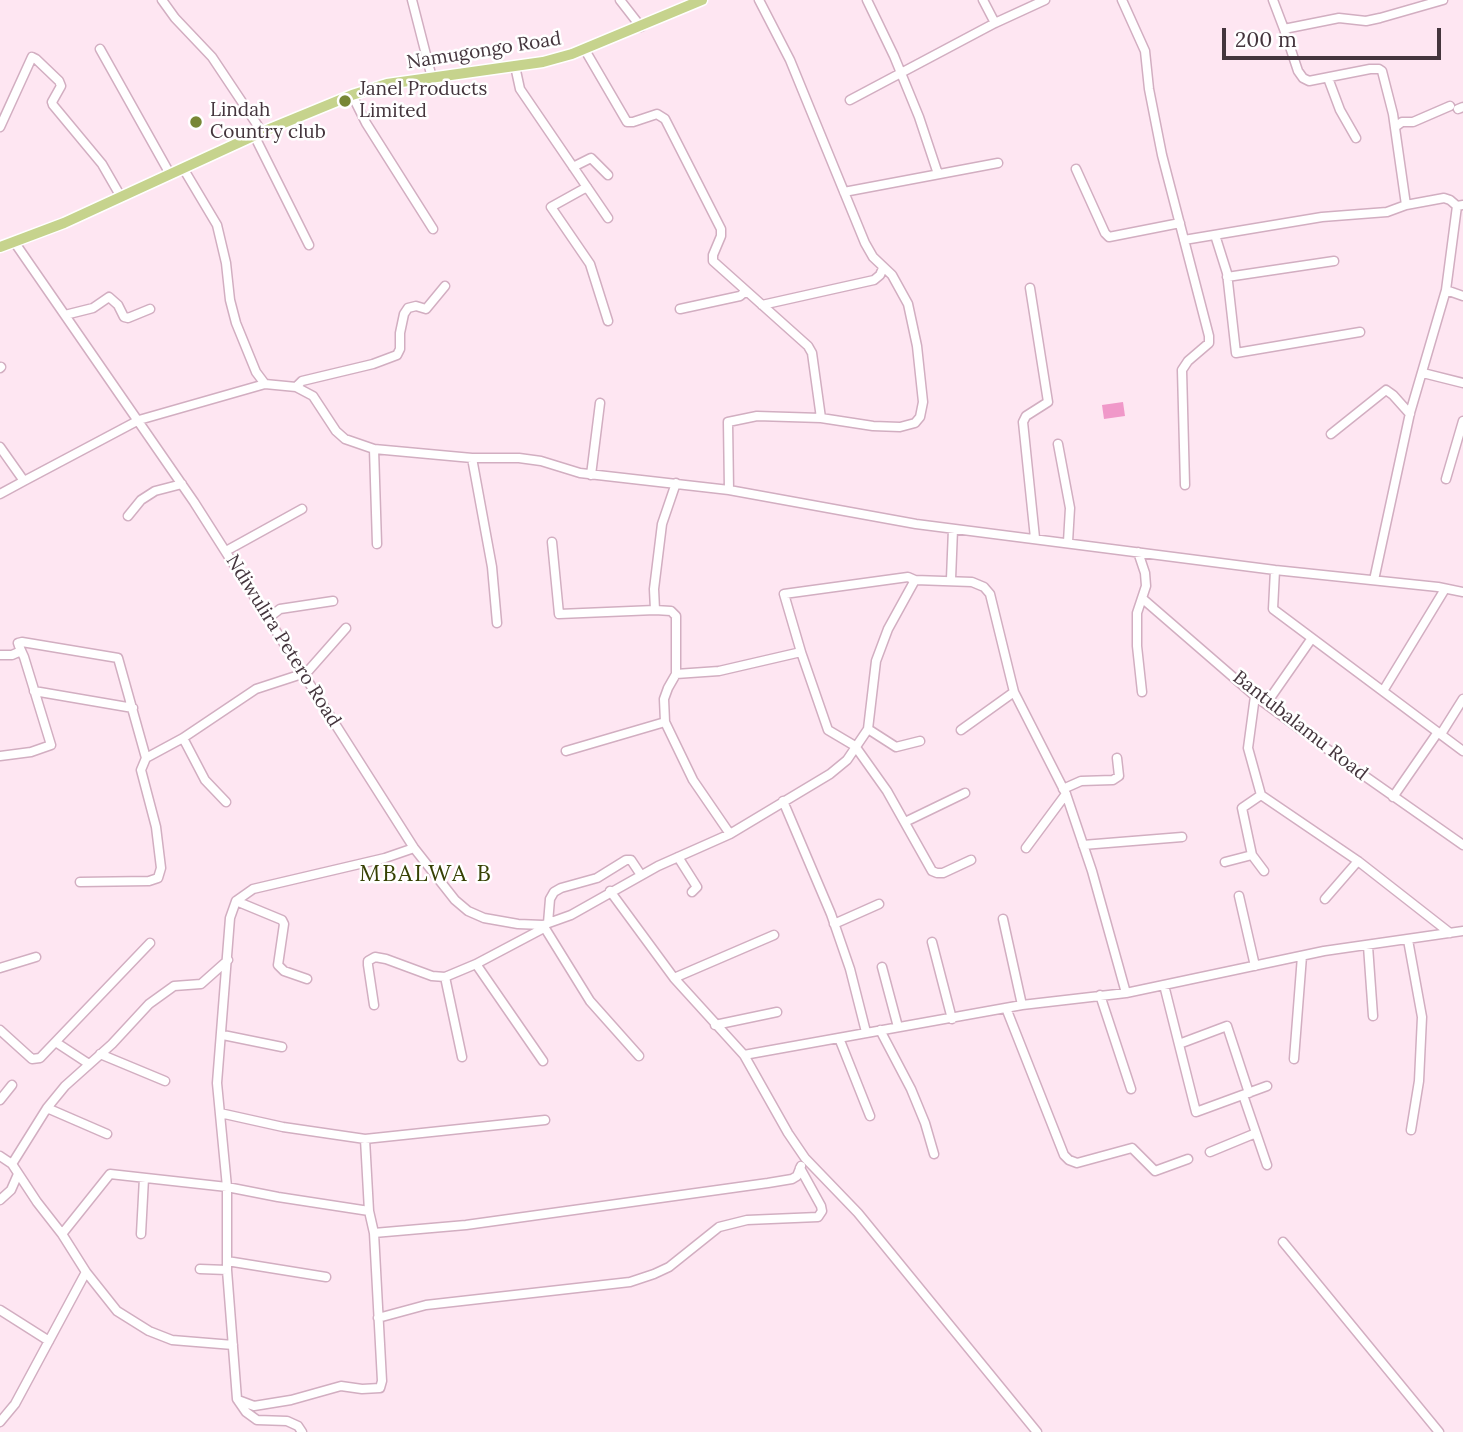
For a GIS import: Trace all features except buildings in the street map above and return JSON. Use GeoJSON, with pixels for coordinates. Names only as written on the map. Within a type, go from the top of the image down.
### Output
{"type":"FeatureCollection","features":[{"type":"Feature","properties":{"kind":"main road","name":"Namugongo Road"},"geometry":{"type":"LineString","coordinates":[[0,247],[121,197],[258,133],[352,95],[387,84],[543,62],[585,50],[702,0]]}},
{"type":"Feature","properties":{"kind":"street"},"geometry":{"type":"LineString","coordinates":[[162,0],[212,57],[258,133],[309,245]]}},
{"type":"Feature","properties":{"kind":"street"},"geometry":{"type":"LineString","coordinates":[[412,0],[432,78]]}},
{"type":"Feature","properties":{"kind":"street"},"geometry":{"type":"LineString","coordinates":[[620,0],[641,27]]}},
{"type":"Feature","properties":{"kind":"street"},"geometry":{"type":"LineString","coordinates":[[729,490],[728,422],[757,416],[821,418],[900,427],[915,423],[920,417],[923,402],[912,314],[897,282],[873,257],[864,243],[790,60],[759,0]]}},
{"type":"Feature","properties":{"kind":"street"},"geometry":{"type":"LineString","coordinates":[[867,0],[901,73],[937,174]]}},
{"type":"Feature","properties":{"kind":"street"},"geometry":{"type":"LineString","coordinates":[[983,0],[995,23]]}},
{"type":"Feature","properties":{"kind":"street"},"geometry":{"type":"LineString","coordinates":[[850,100],[995,23],[1045,0]]}},
{"type":"Feature","properties":{"kind":"street"},"geometry":{"type":"LineString","coordinates":[[1122,0],[1145,51],[1157,129],[1209,336],[1209,343],[1188,361],[1182,370],[1185,485]]}},
{"type":"Feature","properties":{"kind":"street"},"geometry":{"type":"LineString","coordinates":[[1273,0],[1303,78],[1309,81],[1370,69],[1382,71],[1395,127],[1406,205]]}},
{"type":"Feature","properties":{"kind":"street"},"geometry":{"type":"LineString","coordinates":[[1284,29],[1339,18],[1366,21],[1443,0]]}},
{"type":"Feature","properties":{"kind":"street"},"geometry":{"type":"LineString","coordinates":[[100,49],[170,174]]}},
{"type":"Feature","properties":{"kind":"street"},"geometry":{"type":"LineString","coordinates":[[585,50],[628,122],[657,114],[664,119],[721,229],[713,261],[808,346],[812,353],[821,418]]}},
{"type":"Feature","properties":{"kind":"street"},"geometry":{"type":"LineString","coordinates":[[0,127],[32,57],[59,80],[61,86],[52,102],[53,106],[102,164],[121,197]]}},
{"type":"Feature","properties":{"kind":"street"},"geometry":{"type":"LineString","coordinates":[[515,66],[520,89],[608,219]]}},
{"type":"Feature","properties":{"kind":"street"},"geometry":{"type":"LineString","coordinates":[[1328,78],[1340,110],[1356,138]]}},
{"type":"Feature","properties":{"kind":"street"},"geometry":{"type":"LineString","coordinates":[[352,95],[366,123],[433,229]]}},
{"type":"Feature","properties":{"kind":"street"},"geometry":{"type":"LineString","coordinates":[[1395,127],[1402,122],[1413,122],[1457,107]]}},
{"type":"Feature","properties":{"kind":"street"},"geometry":{"type":"LineString","coordinates":[[573,167],[591,158],[608,175]]}},
{"type":"Feature","properties":{"kind":"street"},"geometry":{"type":"LineString","coordinates":[[844,191],[998,163]]}},
{"type":"Feature","properties":{"kind":"street"},"geometry":{"type":"LineString","coordinates":[[183,168],[217,225],[236,323],[256,372],[265,384]]}},
{"type":"Feature","properties":{"kind":"street"},"geometry":{"type":"LineString","coordinates":[[1076,169],[1109,237],[1180,223]]}},
{"type":"Feature","properties":{"kind":"street"},"geometry":{"type":"LineString","coordinates":[[587,187],[551,207],[590,264],[608,321]]}},
{"type":"Feature","properties":{"kind":"street"},"geometry":{"type":"LineString","coordinates":[[1184,240],[1322,217],[1387,212],[1406,205],[1444,198],[1460,205],[1446,290],[1410,414],[1374,580]]}},
{"type":"Feature","properties":{"kind":"street"},"geometry":{"type":"LineString","coordinates":[[1215,235],[1227,278],[1236,353],[1360,331]]}},
{"type":"Feature","properties":{"kind":"street","name":"Ndiwulira Petero Road"},"geometry":{"type":"LineString","coordinates":[[15,243],[182,484],[414,848],[455,900],[468,911],[484,918],[518,924],[545,925],[571,915],[640,875],[730,834],[840,767],[868,729]]}},
{"type":"Feature","properties":{"kind":"street"},"geometry":{"type":"LineString","coordinates":[[1227,278],[1334,261]]}},
{"type":"Feature","properties":{"kind":"street"},"geometry":{"type":"LineString","coordinates":[[762,305],[874,281],[883,268]]}},
{"type":"Feature","properties":{"kind":"street"},"geometry":{"type":"LineString","coordinates":[[296,387],[302,381],[373,364],[397,355],[404,314],[408,308],[416,306],[426,309],[445,286]]}},
{"type":"Feature","properties":{"kind":"street"},"geometry":{"type":"LineString","coordinates":[[1030,288],[1048,402],[1027,416],[1023,422],[1035,538]]}},
{"type":"Feature","properties":{"kind":"street"},"geometry":{"type":"LineString","coordinates":[[1446,290],[1463,296]]}},
{"type":"Feature","properties":{"kind":"street"},"geometry":{"type":"LineString","coordinates":[[680,309],[740,296],[746,291]]}},
{"type":"Feature","properties":{"kind":"street"},"geometry":{"type":"LineString","coordinates":[[65,315],[93,308],[109,297],[113,298],[124,317],[128,318],[150,309]]}},
{"type":"Feature","properties":{"kind":"street"},"geometry":{"type":"LineString","coordinates":[[1423,373],[1463,383]]}},
{"type":"Feature","properties":{"kind":"street"},"geometry":{"type":"LineString","coordinates":[[0,494],[139,420],[265,384],[296,387],[313,396],[336,431],[345,439],[374,449],[472,458],[519,458],[592,475],[729,490],[916,524],[1463,592]]}},
{"type":"Feature","properties":{"kind":"street"},"geometry":{"type":"LineString","coordinates":[[1331,434],[1386,390],[1410,414]]}},
{"type":"Feature","properties":{"kind":"street"},"geometry":{"type":"LineString","coordinates":[[592,475],[600,403]]}},
{"type":"Feature","properties":{"kind":"street"},"geometry":{"type":"LineString","coordinates":[[1446,479],[1463,421]]}},
{"type":"Feature","properties":{"kind":"street"},"geometry":{"type":"LineString","coordinates":[[1058,444],[1070,508],[1068,542]]}},
{"type":"Feature","properties":{"kind":"street"},"geometry":{"type":"LineString","coordinates":[[0,448],[24,481]]}},
{"type":"Feature","properties":{"kind":"street"},"geometry":{"type":"LineString","coordinates":[[374,449],[377,544]]}},
{"type":"Feature","properties":{"kind":"street"},"geometry":{"type":"LineString","coordinates":[[472,458],[492,567],[497,623]]}},
{"type":"Feature","properties":{"kind":"street"},"geometry":{"type":"LineString","coordinates":[[128,516],[141,500],[182,484]]}},
{"type":"Feature","properties":{"kind":"street"},"geometry":{"type":"LineString","coordinates":[[654,610],[657,555],[662,524],[676,484]]}},
{"type":"Feature","properties":{"kind":"street"},"geometry":{"type":"LineString","coordinates":[[226,551],[302,509]]}},
{"type":"Feature","properties":{"kind":"street"},"geometry":{"type":"LineString","coordinates":[[951,579],[953,529]]}},
{"type":"Feature","properties":{"kind":"street"},"geometry":{"type":"LineString","coordinates":[[552,542],[559,614],[654,610],[671,611],[676,616],[676,674],[664,699],[665,722],[693,780],[730,834]]}},
{"type":"Feature","properties":{"kind":"street"},"geometry":{"type":"LineString","coordinates":[[1138,552],[1146,586],[1137,613],[1142,692]]}},
{"type":"Feature","properties":{"kind":"street"},"geometry":{"type":"LineString","coordinates":[[1275,570],[1273,609],[1463,751]]}},
{"type":"Feature","properties":{"kind":"street"},"geometry":{"type":"LineString","coordinates":[[971,860],[943,873],[932,870],[887,791],[855,746],[828,730],[801,652],[785,594],[908,577],[915,580],[951,579],[972,582],[984,587],[990,594],[1014,692],[1064,791],[1083,845],[1126,993]]}},
{"type":"Feature","properties":{"kind":"street"},"geometry":{"type":"LineString","coordinates":[[915,580],[888,629],[877,661],[868,729],[896,747],[920,741]]}},
{"type":"Feature","properties":{"kind":"street"},"geometry":{"type":"LineString","coordinates":[[1383,691],[1446,589]]}},
{"type":"Feature","properties":{"kind":"street","name":"Bantubalamu Road"},"geometry":{"type":"LineString","coordinates":[[1143,599],[1266,704],[1463,845]]}},
{"type":"Feature","properties":{"kind":"street"},"geometry":{"type":"LineString","coordinates":[[267,619],[280,609],[333,601]]}},
{"type":"Feature","properties":{"kind":"street"},"geometry":{"type":"LineString","coordinates":[[146,758],[183,738],[256,689],[302,674],[318,662],[346,628]]}},
{"type":"Feature","properties":{"kind":"street"},"geometry":{"type":"LineString","coordinates":[[1266,704],[1312,638]]}},
{"type":"Feature","properties":{"kind":"street"},"geometry":{"type":"LineString","coordinates":[[0,756],[31,752],[51,745],[18,643],[116,656],[146,758],[141,770],[156,827],[161,874],[149,881],[80,883]]}},
{"type":"Feature","properties":{"kind":"street"},"geometry":{"type":"LineString","coordinates":[[0,655],[12,655],[21,651]]}},
{"type":"Feature","properties":{"kind":"street"},"geometry":{"type":"LineString","coordinates":[[676,674],[719,671],[801,652]]}},
{"type":"Feature","properties":{"kind":"street"},"geometry":{"type":"LineString","coordinates":[[34,691],[132,708]]}},
{"type":"Feature","properties":{"kind":"street"},"geometry":{"type":"LineString","coordinates":[[961,730],[1014,692]]}},
{"type":"Feature","properties":{"kind":"street"},"geometry":{"type":"LineString","coordinates":[[1255,695],[1248,748],[1261,795],[1358,861],[1450,933]]}},
{"type":"Feature","properties":{"kind":"street"},"geometry":{"type":"LineString","coordinates":[[1394,797],[1463,699]]}},
{"type":"Feature","properties":{"kind":"street"},"geometry":{"type":"LineString","coordinates":[[566,751],[665,722]]}},
{"type":"Feature","properties":{"kind":"street"},"geometry":{"type":"LineString","coordinates":[[183,738],[205,779],[226,802]]}},
{"type":"Feature","properties":{"kind":"street"},"geometry":{"type":"LineString","coordinates":[[1026,848],[1064,791],[1081,781],[1113,780],[1119,776],[1117,758]]}},
{"type":"Feature","properties":{"kind":"street"},"geometry":{"type":"LineString","coordinates":[[905,822],[965,793]]}},
{"type":"Feature","properties":{"kind":"street"},"geometry":{"type":"LineString","coordinates":[[1261,795],[1242,808],[1252,855],[1264,871]]}},
{"type":"Feature","properties":{"kind":"street"},"geometry":{"type":"LineString","coordinates":[[783,801],[834,924],[866,1032]]}},
{"type":"Feature","properties":{"kind":"street"},"geometry":{"type":"LineString","coordinates":[[1083,845],[1182,837]]}},
{"type":"Feature","properties":{"kind":"street"},"geometry":{"type":"LineString","coordinates":[[302,1432],[298,1426],[287,1421],[257,1420],[246,1412],[237,1399],[227,1266],[227,1187],[217,1083],[230,918],[236,901],[253,889],[386,858],[414,848]]}},
{"type":"Feature","properties":{"kind":"street"},"geometry":{"type":"LineString","coordinates":[[1224,862],[1252,855]]}},
{"type":"Feature","properties":{"kind":"street"},"geometry":{"type":"LineString","coordinates":[[678,857],[697,887],[692,892]]}},
{"type":"Feature","properties":{"kind":"street"},"geometry":{"type":"LineString","coordinates":[[639,1056],[590,1001],[545,925],[550,899],[554,892],[561,888],[597,878],[626,860],[631,860],[640,875]]}},
{"type":"Feature","properties":{"kind":"street"},"geometry":{"type":"LineString","coordinates":[[1325,899],[1358,861]]}},
{"type":"Feature","properties":{"kind":"street"},"geometry":{"type":"LineString","coordinates":[[610,891],[674,978],[744,1055],[805,1158],[859,1213],[1037,1432]]}},
{"type":"Feature","properties":{"kind":"street"},"geometry":{"type":"LineString","coordinates":[[1239,896],[1255,966]]}},
{"type":"Feature","properties":{"kind":"street"},"geometry":{"type":"LineString","coordinates":[[236,901],[282,920],[284,924],[278,965],[284,971],[307,979]]}},
{"type":"Feature","properties":{"kind":"street"},"geometry":{"type":"LineString","coordinates":[[834,924],[879,904]]}},
{"type":"Feature","properties":{"kind":"street"},"geometry":{"type":"LineString","coordinates":[[1003,919],[1022,1005]]}},
{"type":"Feature","properties":{"kind":"street"},"geometry":{"type":"LineString","coordinates":[[374,1005],[368,965],[374,957],[432,976],[445,977],[476,964],[545,925]]}},
{"type":"Feature","properties":{"kind":"street"},"geometry":{"type":"LineString","coordinates":[[744,1055],[1022,1005],[1126,993],[1302,956],[1463,931]]}},
{"type":"Feature","properties":{"kind":"street"},"geometry":{"type":"LineString","coordinates":[[674,978],[774,935]]}},
{"type":"Feature","properties":{"kind":"street"},"geometry":{"type":"LineString","coordinates":[[1408,940],[1422,1017],[1419,1081],[1411,1130]]}},
{"type":"Feature","properties":{"kind":"street"},"geometry":{"type":"LineString","coordinates":[[932,942],[951,1019]]}},
{"type":"Feature","properties":{"kind":"street"},"geometry":{"type":"LineString","coordinates":[[0,1030],[35,1060],[57,1043],[150,943]]}},
{"type":"Feature","properties":{"kind":"street"},"geometry":{"type":"LineString","coordinates":[[1368,946],[1373,1016]]}},
{"type":"Feature","properties":{"kind":"street"},"geometry":{"type":"LineString","coordinates":[[1294,1059],[1302,956]]}},
{"type":"Feature","properties":{"kind":"street"},"geometry":{"type":"LineString","coordinates":[[0,968],[36,957]]}},
{"type":"Feature","properties":{"kind":"street"},"geometry":{"type":"LineString","coordinates":[[12,1164],[47,1108],[149,1004],[174,986],[201,984],[228,960]]}},
{"type":"Feature","properties":{"kind":"street"},"geometry":{"type":"LineString","coordinates":[[476,964],[543,1061]]}},
{"type":"Feature","properties":{"kind":"street"},"geometry":{"type":"LineString","coordinates":[[882,967],[898,1027]]}},
{"type":"Feature","properties":{"kind":"street"},"geometry":{"type":"LineString","coordinates":[[445,977],[462,1057]]}},
{"type":"Feature","properties":{"kind":"street"},"geometry":{"type":"LineString","coordinates":[[1164,985],[1196,1112],[1267,1086]]}},
{"type":"Feature","properties":{"kind":"street"},"geometry":{"type":"LineString","coordinates":[[1100,995],[1131,1089]]}},
{"type":"Feature","properties":{"kind":"street"},"geometry":{"type":"LineString","coordinates":[[1006,1008],[1064,1155],[1069,1160],[1077,1163],[1132,1148],[1156,1171],[1188,1159]]}},
{"type":"Feature","properties":{"kind":"street"},"geometry":{"type":"LineString","coordinates":[[715,1025],[778,1012]]}},
{"type":"Feature","properties":{"kind":"street"},"geometry":{"type":"LineString","coordinates":[[1179,1044],[1227,1026],[1267,1165]]}},
{"type":"Feature","properties":{"kind":"street"},"geometry":{"type":"LineString","coordinates":[[880,1030],[925,1123],[934,1154]]}},
{"type":"Feature","properties":{"kind":"street"},"geometry":{"type":"LineString","coordinates":[[222,1035],[282,1047]]}},
{"type":"Feature","properties":{"kind":"street"},"geometry":{"type":"LineString","coordinates":[[839,1038],[870,1116]]}},
{"type":"Feature","properties":{"kind":"street"},"geometry":{"type":"LineString","coordinates":[[57,1043],[89,1064]]}},
{"type":"Feature","properties":{"kind":"street"},"geometry":{"type":"LineString","coordinates":[[100,1054],[165,1081]]}},
{"type":"Feature","properties":{"kind":"street"},"geometry":{"type":"LineString","coordinates":[[0,1100],[12,1085]]}},
{"type":"Feature","properties":{"kind":"street"},"geometry":{"type":"LineString","coordinates":[[47,1108],[107,1134]]}},
{"type":"Feature","properties":{"kind":"street"},"geometry":{"type":"LineString","coordinates":[[220,1113],[283,1127],[365,1139],[545,1120]]}},
{"type":"Feature","properties":{"kind":"street"},"geometry":{"type":"LineString","coordinates":[[1210,1152],[1256,1133]]}},
{"type":"Feature","properties":{"kind":"street"},"geometry":{"type":"LineString","coordinates":[[237,1399],[254,1406],[291,1400],[341,1386],[380,1388],[382,1381],[374,1233],[369,1211],[365,1139]]}},
{"type":"Feature","properties":{"kind":"street"},"geometry":{"type":"LineString","coordinates":[[0,1156],[12,1164],[86,1272],[117,1311],[149,1331],[172,1340],[233,1345]]}},
{"type":"Feature","properties":{"kind":"street"},"geometry":{"type":"LineString","coordinates":[[374,1233],[466,1225],[792,1179],[797,1176],[805,1158]]}},
{"type":"Feature","properties":{"kind":"street"},"geometry":{"type":"LineString","coordinates":[[378,1318],[426,1306],[630,1282],[669,1266],[719,1227],[747,1220],[818,1217],[822,1211],[821,1206],[800,1168]]}},
{"type":"Feature","properties":{"kind":"street"},"geometry":{"type":"LineString","coordinates":[[0,1200],[11,1190],[18,1174]]}},
{"type":"Feature","properties":{"kind":"street"},"geometry":{"type":"LineString","coordinates":[[62,1234],[110,1174],[227,1187],[369,1211]]}},
{"type":"Feature","properties":{"kind":"street"},"geometry":{"type":"LineString","coordinates":[[141,1234],[144,1178]]}},
{"type":"Feature","properties":{"kind":"street"},"geometry":{"type":"LineString","coordinates":[[1283,1242],[1439,1432]]}},
{"type":"Feature","properties":{"kind":"street"},"geometry":{"type":"LineString","coordinates":[[200,1269],[227,1266],[326,1277]]}},
{"type":"Feature","properties":{"kind":"street"},"geometry":{"type":"LineString","coordinates":[[0,1422],[15,1404],[86,1272]]}},
{"type":"Feature","properties":{"kind":"street"},"geometry":{"type":"LineString","coordinates":[[0,1310],[50,1341]]}},
{"type":"Feature","properties":{"kind":"shaded area"},"geometry":{"type":"Polygon","coordinates":[[[1123,402],[1125,416],[1104,419],[1102,405],[1123,402]]]}},
{"type":"Feature","properties":{"kind":"place","name":"Janel Products Limited"},"geometry":{"type":"Point","coordinates":[345,101]}},
{"type":"Feature","properties":{"kind":"place","name":"Lindah Country club"},"geometry":{"type":"Point","coordinates":[196,122]}},
{"type":"Feature","properties":{"kind":"district","name":"MBALWA B"},"geometry":{"type":"Point","coordinates":[426,874]}}]}
